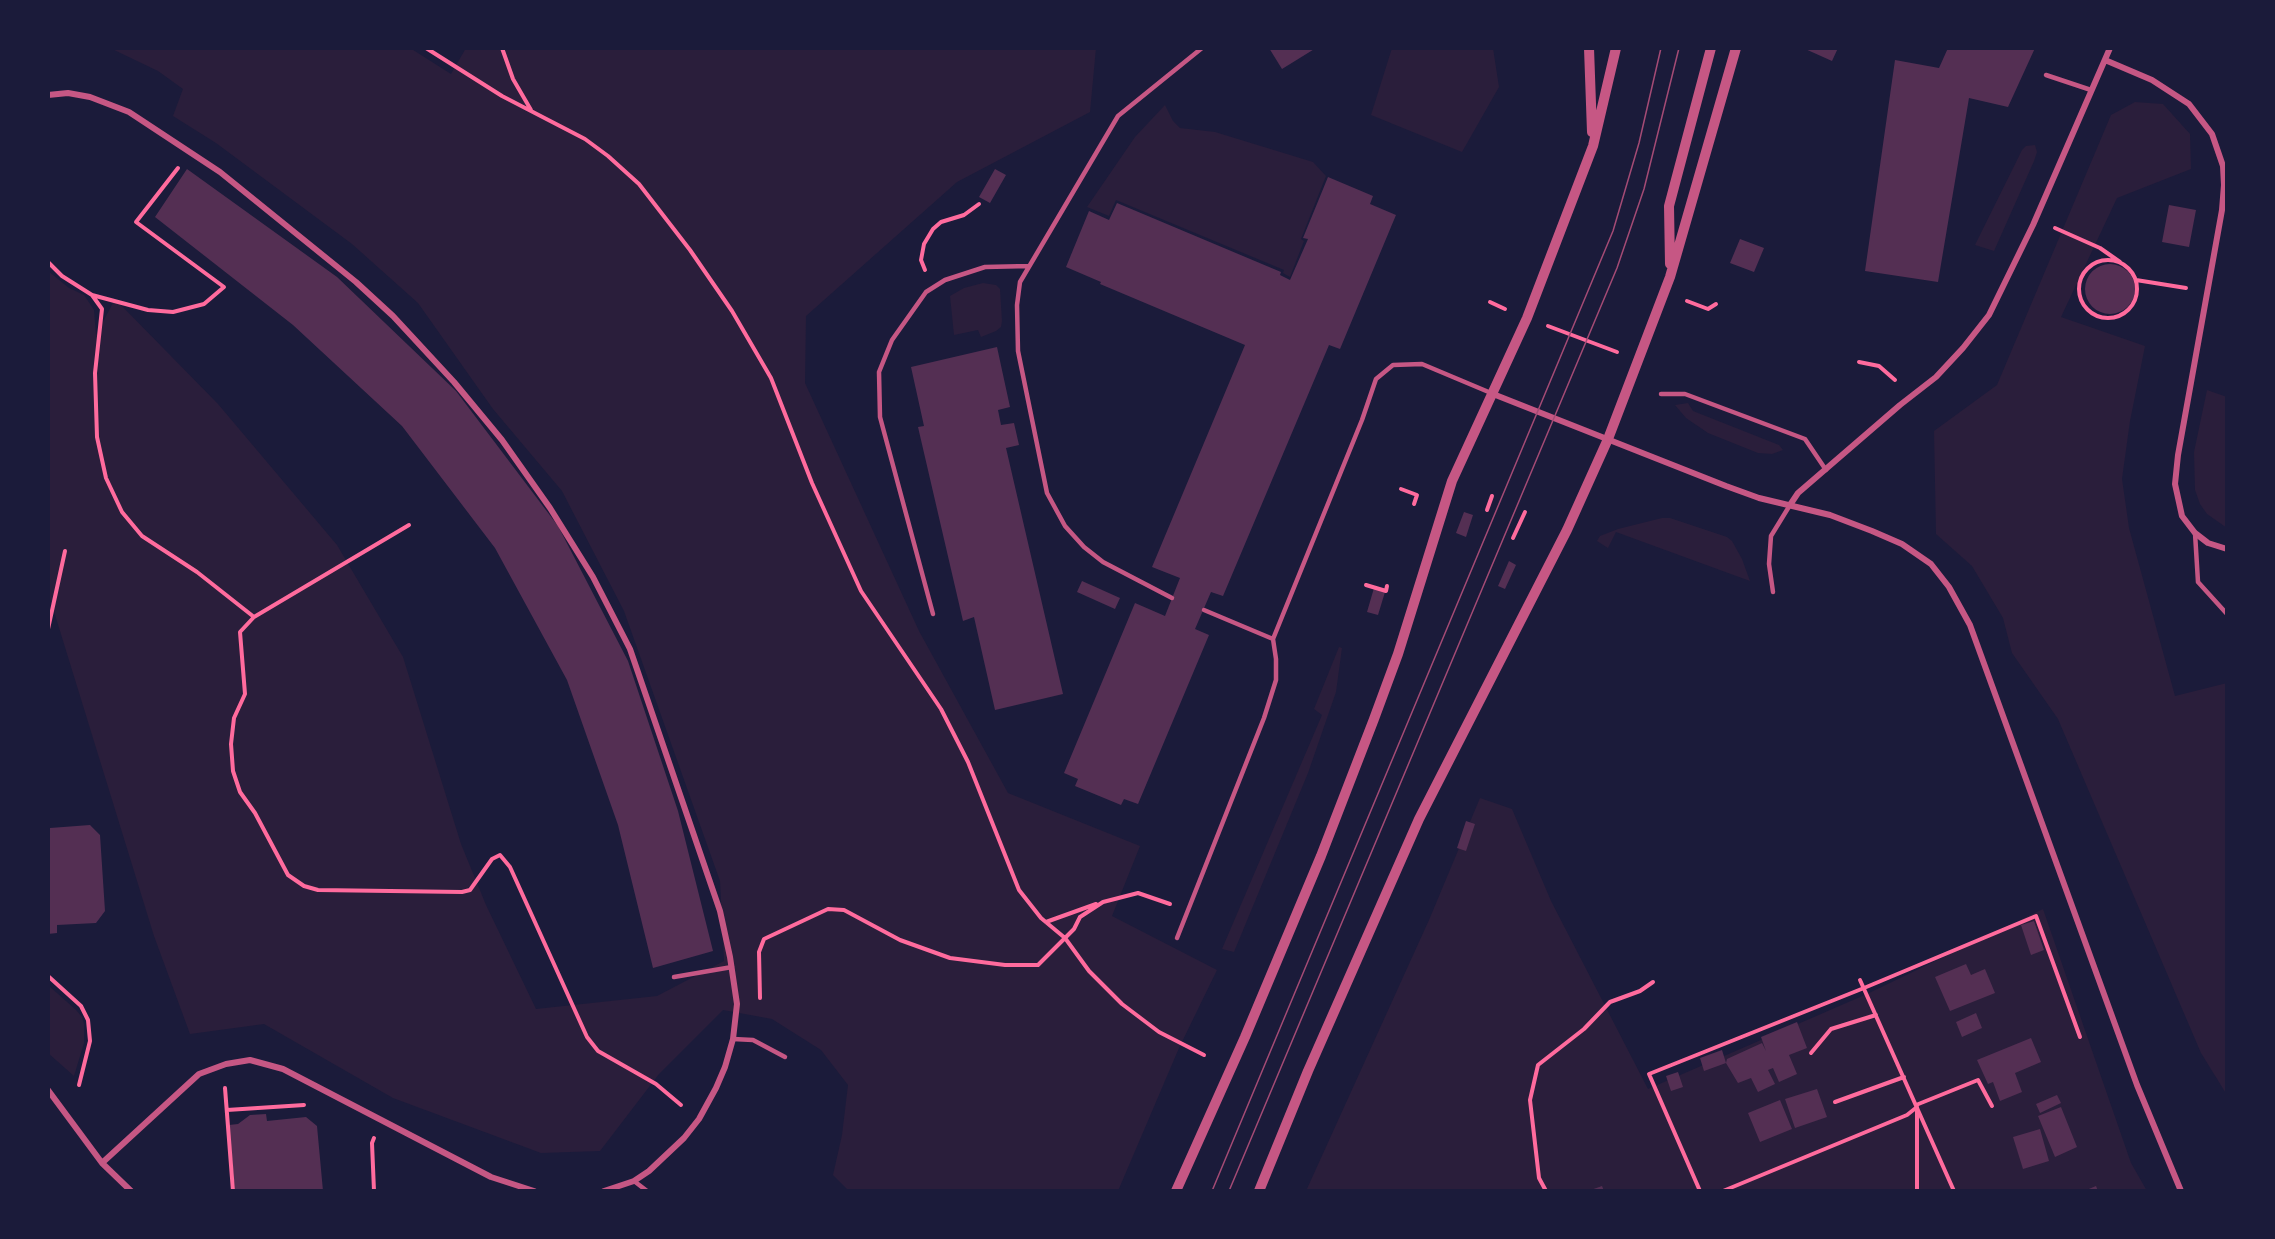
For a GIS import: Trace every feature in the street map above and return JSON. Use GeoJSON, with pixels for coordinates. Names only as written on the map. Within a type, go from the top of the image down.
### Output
{"type":"FeatureCollection","features":[{"type":"Feature","properties":{"kind":"street"},"geometry":{"type":"LineString","coordinates":[[1589,48],[1593,146]]}},
{"type":"Feature","properties":{"kind":"street"},"geometry":{"type":"LineString","coordinates":[[1176,1191],[1245,1037],[1321,856],[1398,654],[1452,481],[1527,318],[1593,146],[1616,48]]}},
{"type":"Feature","properties":{"kind":"street"},"geometry":{"type":"LineString","coordinates":[[1670,277],[1669,206],[1711,48]]}},
{"type":"Feature","properties":{"kind":"street"},"geometry":{"type":"LineString","coordinates":[[1259,1191],[1308,1071],[1419,819],[1567,530],[1608,439],[1670,277],[1736,48]]}},
{"type":"Feature","properties":{"kind":"street"},"geometry":{"type":"LineString","coordinates":[[1790,505],[1798,493],[1936,377],[1989,315],[2033,225],[2110,48]]}},
{"type":"Feature","properties":{"kind":"street"},"geometry":{"type":"LineString","coordinates":[[2105,60],[2152,80],[2180,96],[2197,112],[2212,134],[2223,166],[2224,185],[2175,484],[2182,516],[2195,533],[2208,543],[2227,549]]}},
{"type":"Feature","properties":{"kind":"street"},"geometry":{"type":"LineString","coordinates":[[48,95],[68,93],[90,97],[129,112],[151,126],[220,172],[356,282],[393,316],[454,382],[502,440],[550,508],[593,577],[630,649],[720,911],[737,1004],[733,1039],[716,1088],[699,1119],[684,1138],[649,1171],[634,1181],[604,1191]]}},
{"type":"Feature","properties":{"kind":"street"},"geometry":{"type":"LineString","coordinates":[[1493,394],[1759,498],[1830,515],[1902,544],[1931,564],[1949,587],[1970,625],[2137,1085],[2181,1191]]}},
{"type":"Feature","properties":{"kind":"street"},"geometry":{"type":"LineString","coordinates":[[102,1163],[199,1074],[226,1064],[250,1060],[283,1069],[491,1177],[534,1191]]}},
{"type":"Feature","properties":{"kind":"street"},"geometry":{"type":"LineString","coordinates":[[48,1090],[102,1163],[131,1191]]}},
{"type":"Feature","properties":{"kind":"lane"},"geometry":{"type":"LineString","coordinates":[[1172,598],[1103,562],[1084,547],[1065,526],[1047,493],[1018,351],[1017,305],[1020,282],[1118,116],[1202,48]]}},
{"type":"Feature","properties":{"kind":"lane"},"geometry":{"type":"LineString","coordinates":[[2046,75],[2091,90]]}},
{"type":"Feature","properties":{"kind":"lane"},"geometry":{"type":"LineString","coordinates":[[933,614],[880,417],[879,372],[892,340],[926,292],[945,280],[985,267],[1029,266]]}},
{"type":"Feature","properties":{"kind":"lane"},"geometry":{"type":"LineString","coordinates":[[1177,938],[1264,718],[1276,680],[1274,639],[1362,420],[1376,379],[1393,365],[1422,364],[1493,394]]}},
{"type":"Feature","properties":{"kind":"lane"},"geometry":{"type":"LineString","coordinates":[[1661,394],[1685,394],[1805,439],[1827,470]]}},
{"type":"Feature","properties":{"kind":"lane"},"geometry":{"type":"LineString","coordinates":[[1773,592],[1769,564],[1772,536],[1790,505]]}},
{"type":"Feature","properties":{"kind":"lane"},"geometry":{"type":"LineString","coordinates":[[2195,533],[2198,582],[2227,614]]}},
{"type":"Feature","properties":{"kind":"lane"},"geometry":{"type":"LineString","coordinates":[[1204,610],[1274,639]]}},
{"type":"Feature","properties":{"kind":"lane"},"geometry":{"type":"LineString","coordinates":[[674,977],[732,967]]}},
{"type":"Feature","properties":{"kind":"lane"},"geometry":{"type":"LineString","coordinates":[[733,1039],[753,1040],[785,1057]]}},
{"type":"Feature","properties":{"kind":"lane"},"geometry":{"type":"LineString","coordinates":[[634,1181],[647,1191]]}},
{"type":"Feature","properties":{"kind":"path"},"geometry":{"type":"LineString","coordinates":[[426,48],[502,96],[585,139],[608,156],[639,184],[690,250],[732,311],[771,378],[812,483],[861,591],[941,709],[968,762],[1019,890],[1046,922],[1065,938],[1089,971],[1122,1004],[1159,1032],[1204,1055]]}},
{"type":"Feature","properties":{"kind":"path"},"geometry":{"type":"LineString","coordinates":[[502,48],[513,79],[531,111]]}},
{"type":"Feature","properties":{"kind":"path"},"geometry":{"type":"LineString","coordinates":[[48,262],[62,276],[92,295],[148,310],[173,312],[204,304],[224,287],[136,222],[190,152]]}},
{"type":"Feature","properties":{"kind":"path"},"geometry":{"type":"LineString","coordinates":[[934,288],[921,260],[924,244],[933,229],[941,222],[964,215],[979,204]]}},
{"type":"Feature","properties":{"kind":"path"},"geometry":{"type":"LineString","coordinates":[[2059,230],[2100,248],[2120,263],[2131,272],[2136,280],[2135,300],[2123,314],[2104,318],[2094,315],[2087,309],[2080,290],[2085,273],[2101,261],[2120,263]]}},
{"type":"Feature","properties":{"kind":"path"},"geometry":{"type":"LineString","coordinates":[[2136,280],[2207,292]]}},
{"type":"Feature","properties":{"kind":"path"},"geometry":{"type":"LineString","coordinates":[[92,295],[102,309],[95,373],[97,437],[106,478],[122,512],[142,536],[197,572],[254,617]]}},
{"type":"Feature","properties":{"kind":"path"},"geometry":{"type":"LineString","coordinates":[[1688,301],[1708,309],[1716,304]]}},
{"type":"Feature","properties":{"kind":"path"},"geometry":{"type":"LineString","coordinates":[[1490,302],[1639,360]]}},
{"type":"Feature","properties":{"kind":"path"},"geometry":{"type":"LineString","coordinates":[[1859,362],[1880,366],[1895,380]]}},
{"type":"Feature","properties":{"kind":"path"},"geometry":{"type":"LineString","coordinates":[[1401,489],[1417,495],[1414,504]]}},
{"type":"Feature","properties":{"kind":"path"},"geometry":{"type":"LineString","coordinates":[[1487,510],[1492,496]]}},
{"type":"Feature","properties":{"kind":"path"},"geometry":{"type":"LineString","coordinates":[[1513,538],[1525,512]]}},
{"type":"Feature","properties":{"kind":"path"},"geometry":{"type":"LineString","coordinates":[[409,525],[254,617],[240,632],[245,694],[234,718],[231,744],[232,771],[240,792],[255,813],[288,875],[304,886],[318,890],[462,892],[470,890],[492,859],[500,855],[510,867],[587,1037],[598,1051],[656,1084],[686,1109]]}},
{"type":"Feature","properties":{"kind":"path"},"geometry":{"type":"LineString","coordinates":[[48,629],[65,551]]}},
{"type":"Feature","properties":{"kind":"path"},"geometry":{"type":"LineString","coordinates":[[1366,585],[1386,591],[1388,586]]}},
{"type":"Feature","properties":{"kind":"path"},"geometry":{"type":"LineString","coordinates":[[1046,922],[1103,902],[1138,893],[1189,910]]}},
{"type":"Feature","properties":{"kind":"path"},"geometry":{"type":"LineString","coordinates":[[760,1008],[759,952],[764,939],[828,909],[844,910],[900,940],[950,958],[1005,965],[1038,965],[1074,929],[1080,917],[1103,902]]}},
{"type":"Feature","properties":{"kind":"path"},"geometry":{"type":"LineString","coordinates":[[1700,1191],[1648,1074],[1864,988],[2036,916],[2080,1037]]}},
{"type":"Feature","properties":{"kind":"path"},"geometry":{"type":"LineString","coordinates":[[48,976],[81,1006],[88,1020],[90,1041],[79,1085]]}},
{"type":"Feature","properties":{"kind":"path"},"geometry":{"type":"LineString","coordinates":[[1860,980],[1954,1191]]}},
{"type":"Feature","properties":{"kind":"path"},"geometry":{"type":"LineString","coordinates":[[1546,1191],[1539,1178],[1530,1100],[1538,1065],[1584,1029],[1610,1002],[1640,991],[1653,982]]}},
{"type":"Feature","properties":{"kind":"path"},"geometry":{"type":"LineString","coordinates":[[1811,1053],[1831,1029],[1876,1015]]}},
{"type":"Feature","properties":{"kind":"path"},"geometry":{"type":"LineString","coordinates":[[1835,1102],[1904,1077]]}},
{"type":"Feature","properties":{"kind":"path"},"geometry":{"type":"LineString","coordinates":[[1724,1191],[1907,1115],[1916,1106],[1978,1080],[1992,1106]]}},
{"type":"Feature","properties":{"kind":"path"},"geometry":{"type":"LineString","coordinates":[[225,1084],[233,1191]]}},
{"type":"Feature","properties":{"kind":"path"},"geometry":{"type":"LineString","coordinates":[[227,1110],[301,1106]]}},
{"type":"Feature","properties":{"kind":"path"},"geometry":{"type":"LineString","coordinates":[[1916,1106],[1917,1191]]}},
{"type":"Feature","properties":{"kind":"path"},"geometry":{"type":"LineString","coordinates":[[374,1191],[372,1143],[383,1120]]}},
{"type":"Feature","properties":{"kind":"shaded area"},"geometry":{"type":"Polygon","coordinates":[[[110,48],[410,48],[451,74],[466,48],[1096,48],[1090,112],[957,182],[806,316],[805,383],[919,631],[1008,793],[1140,846],[1112,916],[1217,970],[1179,1048],[1118,1191],[849,1191],[833,1175],[842,1135],[848,1085],[821,1050],[772,1019],[723,1010],[659,1074],[600,1151],[541,1153],[393,1098],[264,1024],[190,1034],[154,936],[48,592],[48,271],[69,288],[84,295],[94,310],[96,335],[115,299],[218,404],[337,545],[403,657],[461,844],[486,905],[536,1009],[657,996],[724,961],[720,881],[624,611],[562,491],[493,409],[418,303],[352,244],[216,143],[173,116],[183,89],[158,71],[110,48]]]}},
{"type":"Feature","properties":{"kind":"shaded area"},"geometry":{"type":"Polygon","coordinates":[[[1392,48],[1493,48],[1499,87],[1462,152],[1371,115],[1392,48]]]}},
{"type":"Feature","properties":{"kind":"shaded area"},"geometry":{"type":"Polygon","coordinates":[[[2135,102],[2163,104],[2190,134],[2191,169],[2117,198],[2061,317],[2145,346],[2130,421],[2122,479],[2129,528],[2175,696],[2227,683],[2227,1095],[2201,1053],[2058,719],[2012,653],[2003,618],[1972,566],[1936,534],[1934,431],[1997,385],[2111,115],[2135,102]]]}},
{"type":"Feature","properties":{"kind":"shaded area"},"geometry":{"type":"Polygon","coordinates":[[[1165,105],[1173,121],[1180,128],[1215,132],[1313,162],[1326,176],[1301,239],[1304,241],[1290,277],[1283,273],[1284,270],[1116,200],[1109,216],[1087,207],[1135,137],[1165,105]]]}},
{"type":"Feature","properties":{"kind":"shaded area"},"geometry":{"type":"Polygon","coordinates":[[[2035,145],[2037,152],[2034,161],[1994,251],[1975,245],[2022,150],[2026,146],[2035,145]]]}},
{"type":"Feature","properties":{"kind":"shaded area"},"geometry":{"type":"Polygon","coordinates":[[[983,283],[996,285],[1000,289],[1001,327],[981,337],[978,330],[954,335],[950,296],[964,288],[983,283]]]}},
{"type":"Feature","properties":{"kind":"shaded area"},"geometry":{"type":"Polygon","coordinates":[[[2207,390],[2227,397],[2227,528],[2207,514],[2195,490],[2194,452],[2207,390]]]}},
{"type":"Feature","properties":{"kind":"shaded area"},"geometry":{"type":"Polygon","coordinates":[[[1688,403],[1693,411],[1779,445],[1783,450],[1772,454],[1758,453],[1708,433],[1686,418],[1675,405],[1688,403]]]}},
{"type":"Feature","properties":{"kind":"shaded area"},"geometry":{"type":"Polygon","coordinates":[[[1670,518],[1727,537],[1732,541],[1742,559],[1750,581],[1616,532],[1608,548],[1597,541],[1600,536],[1618,529],[1670,518]]]}},
{"type":"Feature","properties":{"kind":"shaded area"},"geometry":{"type":"Polygon","coordinates":[[[1339,647],[1342,648],[1336,692],[1308,773],[1234,952],[1222,949],[1322,715],[1314,709],[1339,647]]]}},
{"type":"Feature","properties":{"kind":"shaded area"},"geometry":{"type":"Polygon","coordinates":[[[1480,798],[1512,809],[1551,901],[1648,1089],[1867,994],[2043,909],[2131,1163],[2147,1191],[1306,1191],[1429,920],[1480,798]]]}},
{"type":"Feature","properties":{"kind":"shaded area"},"geometry":{"type":"Polygon","coordinates":[[[48,985],[76,1010],[84,1024],[84,1043],[74,1076],[48,1053],[48,985]]]}},
{"type":"Feature","properties":{"kind":"building"},"geometry":{"type":"Polygon","coordinates":[[[1269,48],[1316,48],[1282,69],[1269,48]]]}},
{"type":"Feature","properties":{"kind":"building"},"geometry":{"type":"Polygon","coordinates":[[[1803,48],[1838,48],[1832,61],[1803,48]]]}},
{"type":"Feature","properties":{"kind":"building"},"geometry":{"type":"Polygon","coordinates":[[[1948,48],[2035,48],[2008,107],[1969,98],[1938,282],[1865,271],[1895,60],[1939,68],[1948,48]]]}},
{"type":"Feature","properties":{"kind":"building"},"geometry":{"type":"Polygon","coordinates":[[[187,169],[337,277],[456,391],[558,526],[628,661],[678,811],[713,951],[653,968],[618,825],[567,680],[495,548],[402,426],[293,325],[155,217],[187,169]]]}},
{"type":"Feature","properties":{"kind":"building"},"geometry":{"type":"Polygon","coordinates":[[[995,169],[1006,175],[990,203],[979,197],[995,169]]]}},
{"type":"Feature","properties":{"kind":"building"},"geometry":{"type":"Polygon","coordinates":[[[1328,177],[1373,196],[1370,204],[1396,215],[1340,349],[1329,345],[1223,596],[1211,592],[1195,629],[1209,635],[1138,804],[1124,799],[1121,805],[1075,786],[1078,779],[1064,773],[1135,603],[1165,616],[1180,578],[1152,567],[1245,345],[1100,284],[1101,282],[1066,267],[1089,211],[1109,220],[1117,203],[1281,272],[1280,275],[1290,280],[1308,239],[1303,238],[1328,177]]]}},
{"type":"Feature","properties":{"kind":"building"},"geometry":{"type":"Polygon","coordinates":[[[2169,205],[2196,210],[2189,247],[2162,242],[2169,205]]]}},
{"type":"Feature","properties":{"kind":"building"},"geometry":{"type":"Polygon","coordinates":[[[1740,239],[1764,248],[1754,272],[1730,263],[1740,239]]]}},
{"type":"Feature","properties":{"kind":"building"},"geometry":{"type":"Polygon","coordinates":[[[2110,264],[2124,268],[2131,275],[2135,289],[2131,303],[2124,310],[2110,314],[2096,310],[2089,303],[2085,289],[2089,275],[2096,268],[2110,264]]]}},
{"type":"Feature","properties":{"kind":"building"},"geometry":{"type":"Polygon","coordinates":[[[997,347],[1010,407],[998,410],[1001,425],[1014,423],[1019,445],[1006,448],[1063,694],[995,710],[974,617],[963,621],[918,427],[924,426],[911,367],[997,347]]]}},
{"type":"Feature","properties":{"kind":"building"},"geometry":{"type":"Polygon","coordinates":[[[1464,512],[1473,515],[1466,537],[1456,533],[1464,512]]]}},
{"type":"Feature","properties":{"kind":"building"},"geometry":{"type":"Polygon","coordinates":[[[1509,561],[1516,565],[1505,589],[1498,586],[1509,561]]]}},
{"type":"Feature","properties":{"kind":"building"},"geometry":{"type":"Polygon","coordinates":[[[1082,581],[1120,598],[1115,609],[1077,592],[1082,581]]]}},
{"type":"Feature","properties":{"kind":"building"},"geometry":{"type":"Polygon","coordinates":[[[1374,588],[1385,592],[1378,615],[1367,612],[1374,588]]]}},
{"type":"Feature","properties":{"kind":"building"},"geometry":{"type":"Polygon","coordinates":[[[48,819],[50,819],[50,828],[90,825],[100,835],[105,911],[96,923],[57,925],[57,933],[48,934],[48,819]]]}},
{"type":"Feature","properties":{"kind":"building"},"geometry":{"type":"Polygon","coordinates":[[[1466,821],[1475,824],[1466,851],[1457,848],[1466,821]]]}},
{"type":"Feature","properties":{"kind":"building"},"geometry":{"type":"Polygon","coordinates":[[[2034,921],[2044,950],[2031,955],[2021,925],[2034,921]]]}},
{"type":"Feature","properties":{"kind":"building"},"geometry":{"type":"Polygon","coordinates":[[[1966,964],[1971,975],[1985,969],[1995,993],[1950,1011],[1935,977],[1966,964]]]}},
{"type":"Feature","properties":{"kind":"building"},"geometry":{"type":"Polygon","coordinates":[[[1976,1013],[1982,1028],[1962,1037],[1956,1022],[1976,1013]]]}},
{"type":"Feature","properties":{"kind":"building"},"geometry":{"type":"Polygon","coordinates":[[[1797,1022],[1807,1048],[1789,1055],[1797,1074],[1779,1082],[1773,1068],[1768,1070],[1775,1084],[1758,1092],[1751,1078],[1738,1083],[1726,1063],[1727,1059],[1762,1043],[1766,1051],[1761,1037],[1797,1022]]]}},
{"type":"Feature","properties":{"kind":"building"},"geometry":{"type":"Polygon","coordinates":[[[2031,1038],[2041,1062],[2015,1073],[2022,1092],[2000,1101],[1993,1082],[1988,1084],[1977,1060],[2031,1038]]]}},
{"type":"Feature","properties":{"kind":"building"},"geometry":{"type":"Polygon","coordinates":[[[1722,1050],[1726,1063],[1704,1071],[1700,1058],[1722,1050]]]}},
{"type":"Feature","properties":{"kind":"building"},"geometry":{"type":"Polygon","coordinates":[[[1678,1072],[1683,1087],[1671,1091],[1666,1076],[1678,1072]]]}},
{"type":"Feature","properties":{"kind":"building"},"geometry":{"type":"Polygon","coordinates":[[[1817,1089],[1827,1117],[1795,1128],[1785,1099],[1817,1089]]]}},
{"type":"Feature","properties":{"kind":"building"},"geometry":{"type":"Polygon","coordinates":[[[2057,1095],[2061,1103],[2040,1113],[2036,1104],[2057,1095]]]}},
{"type":"Feature","properties":{"kind":"building"},"geometry":{"type":"Polygon","coordinates":[[[1780,1100],[1792,1129],[1760,1142],[1748,1113],[1780,1100]]]}},
{"type":"Feature","properties":{"kind":"building"},"geometry":{"type":"Polygon","coordinates":[[[2061,1107],[2077,1147],[2055,1157],[2038,1116],[2061,1107]]]}},
{"type":"Feature","properties":{"kind":"building"},"geometry":{"type":"Polygon","coordinates":[[[266,1114],[267,1121],[306,1117],[317,1126],[323,1191],[235,1191],[229,1125],[238,1124],[250,1115],[266,1114]]]}},
{"type":"Feature","properties":{"kind":"building"},"geometry":{"type":"Polygon","coordinates":[[[2040,1129],[2049,1161],[2023,1169],[2013,1137],[2040,1129]]]}},
{"type":"Feature","properties":{"kind":"building"},"geometry":{"type":"Polygon","coordinates":[[[1602,1186],[1604,1191],[1588,1191],[1602,1186]]]}},
{"type":"Feature","properties":{"kind":"building"},"geometry":{"type":"Polygon","coordinates":[[[2096,1186],[2098,1191],[2084,1191],[2096,1186]]]}},
{"type":"Feature","properties":{"kind":"tram line"},"geometry":{"type":"LineString","coordinates":[[1212,1191],[1613,231],[1639,143],[1661,48]]}},
{"type":"Feature","properties":{"kind":"tram line"},"geometry":{"type":"LineString","coordinates":[[1229,1191],[1617,268],[1644,189],[1679,48]]}}]}
